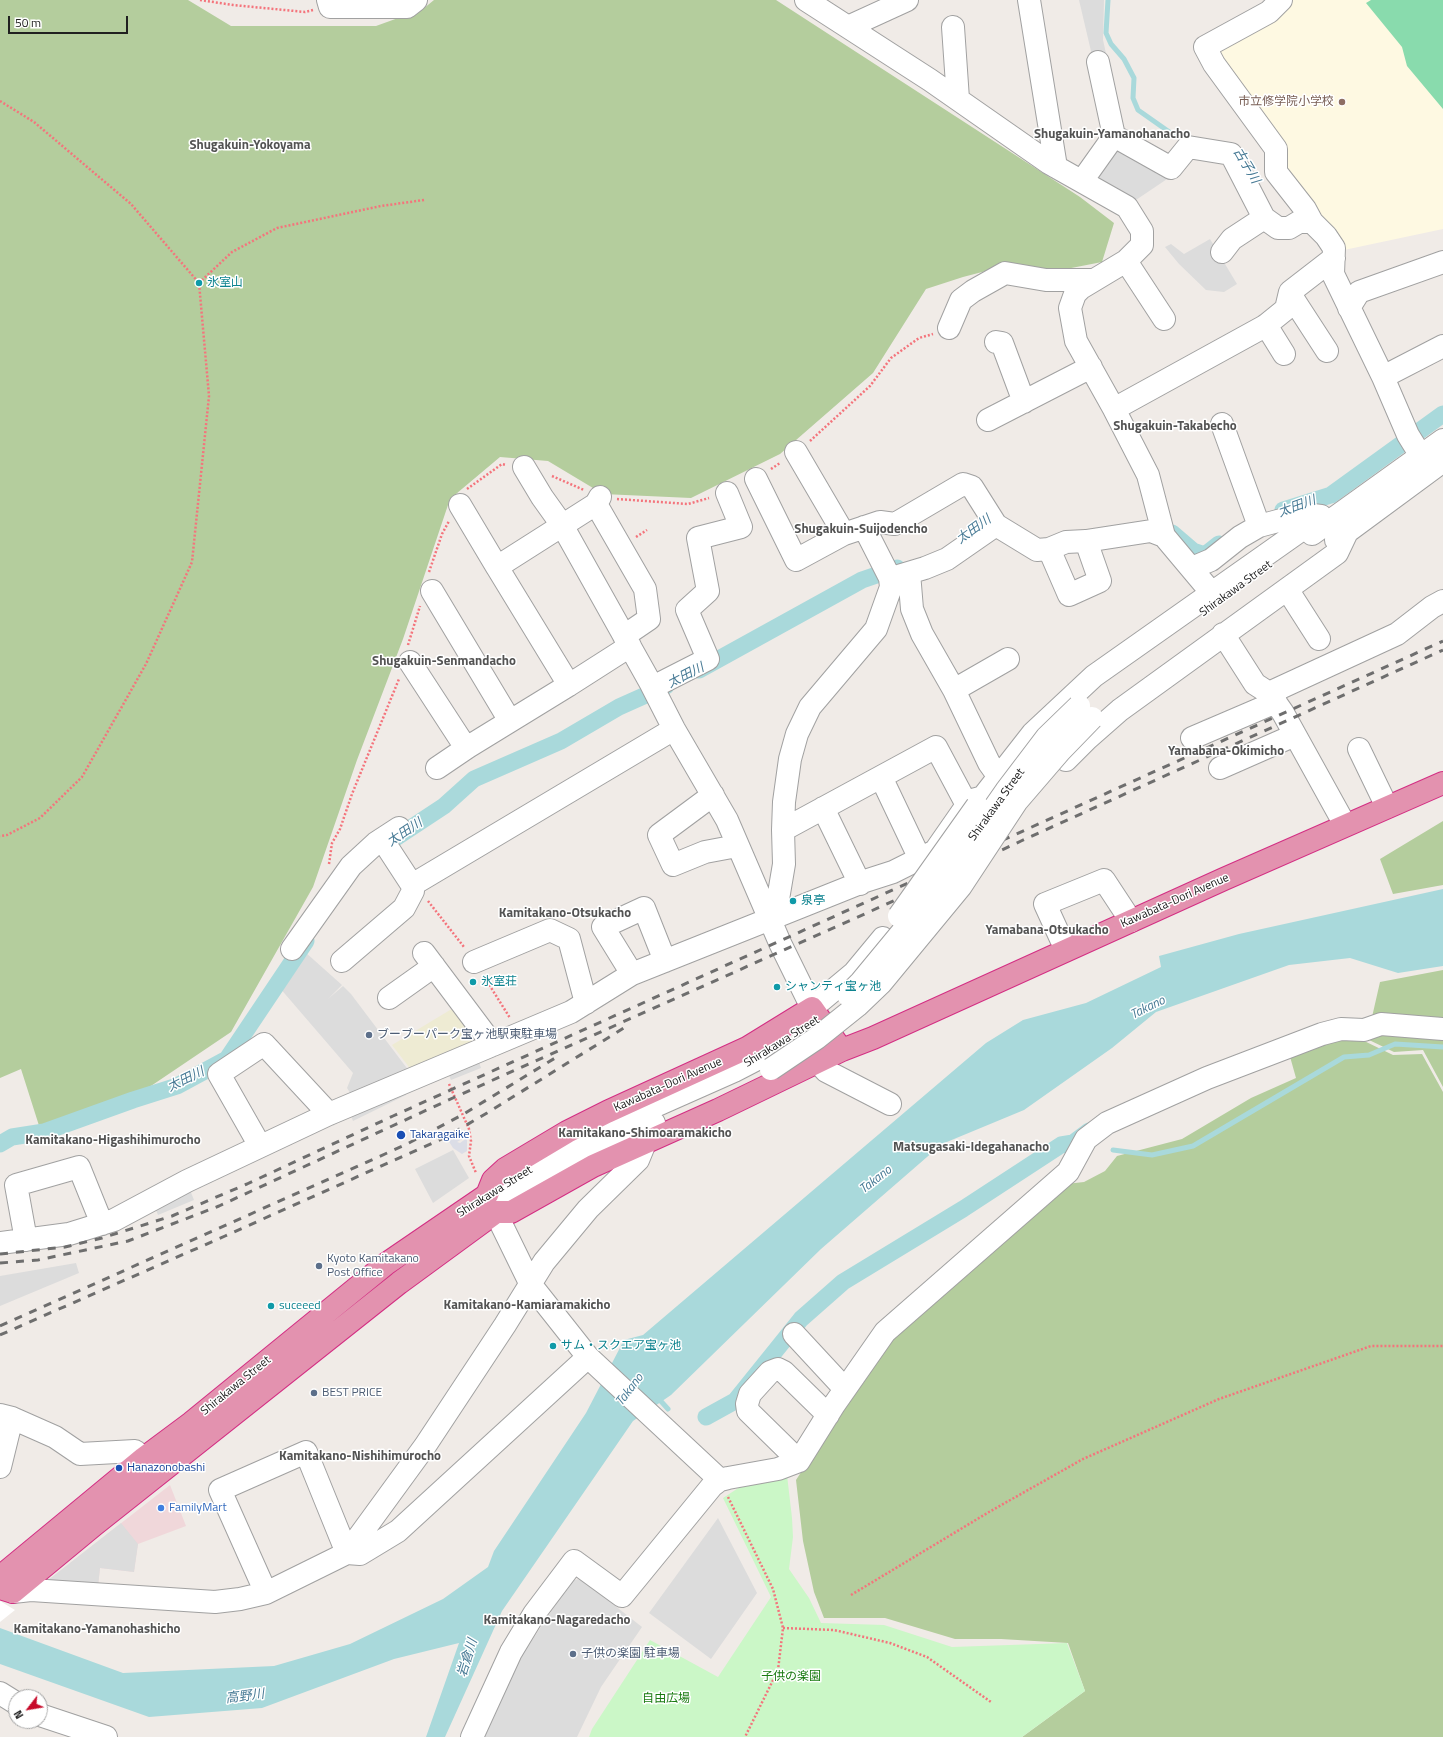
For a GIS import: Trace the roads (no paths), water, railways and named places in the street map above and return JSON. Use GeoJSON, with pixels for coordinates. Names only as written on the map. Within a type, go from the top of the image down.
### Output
{"type":"FeatureCollection","features":[{"type":"Feature","properties":{"kind":"highway","name":"Kawabata-Dori Avenue"},"geometry":{"type":"LineString","coordinates":[[812,1008],[747,1048],[607,1112],[536,1150],[505,1169],[493,1180],[487,1195],[511,1212],[593,1166],[842,1050],[880,1035],[1345,825],[1443,783]]}},
{"type":"Feature","properties":{"kind":"highway"},"geometry":{"type":"LineString","coordinates":[[812,1008],[842,1050]]}},
{"type":"Feature","properties":{"kind":"highway","name":"Shirakawa Street"},"geometry":{"type":"LineString","coordinates":[[4,1586],[144,1458],[191,1423],[386,1264],[487,1195]]}},
{"type":"Feature","properties":{"kind":"highway","name":"Shirakawa Street"},"geometry":{"type":"LineString","coordinates":[[4,1586],[160,1472],[399,1283],[487,1195]]}},
{"type":"Feature","properties":{"kind":"street"},"geometry":{"type":"LineString","coordinates":[[329,3],[407,7],[416,0]]}},
{"type":"Feature","properties":{"kind":"street"},"geometry":{"type":"LineString","coordinates":[[848,27],[907,0]]}},
{"type":"Feature","properties":{"kind":"street"},"geometry":{"type":"LineString","coordinates":[[1029,0],[1056,167]]}},
{"type":"Feature","properties":{"kind":"street"},"geometry":{"type":"LineString","coordinates":[[1281,0],[1269,12],[1205,46],[1214,64],[1276,149],[1276,172],[1305,209],[1312,222],[1326,236],[1334,248],[1333,274],[1414,444]]}},
{"type":"Feature","properties":{"kind":"street"},"geometry":{"type":"LineString","coordinates":[[809,1],[958,99],[1056,167],[1127,207],[1142,231],[1142,245],[1126,261],[1074,294],[1070,308],[1076,341],[1114,409],[1148,475],[1164,536],[1211,592]]}},
{"type":"Feature","properties":{"kind":"street"},"geometry":{"type":"LineString","coordinates":[[953,27],[958,99]]}},
{"type":"Feature","properties":{"kind":"street"},"geometry":{"type":"LineString","coordinates":[[1082,181],[1114,136],[1098,62]]}},
{"type":"Feature","properties":{"kind":"street"},"geometry":{"type":"LineString","coordinates":[[1114,136],[1171,168],[1188,147],[1231,154],[1264,218],[1278,228],[1289,228],[1299,222],[1312,222]]}},
{"type":"Feature","properties":{"kind":"street"},"geometry":{"type":"LineString","coordinates":[[1222,252],[1232,239],[1264,218]]}},
{"type":"Feature","properties":{"kind":"street"},"geometry":{"type":"LineString","coordinates":[[1114,409],[1266,325],[1286,309],[1290,292],[1334,258]]}},
{"type":"Feature","properties":{"kind":"street"},"geometry":{"type":"LineString","coordinates":[[1126,261],[1164,320]]}},
{"type":"Feature","properties":{"kind":"street"},"geometry":{"type":"LineString","coordinates":[[1350,308],[1359,292],[1443,262]]}},
{"type":"Feature","properties":{"kind":"street"},"geometry":{"type":"LineString","coordinates":[[949,328],[961,300],[973,291],[1005,273],[1046,280],[1094,280]]}},
{"type":"Feature","properties":{"kind":"street"},"geometry":{"type":"LineString","coordinates":[[1290,294],[1327,351]]}},
{"type":"Feature","properties":{"kind":"street"},"geometry":{"type":"LineString","coordinates":[[1266,325],[1284,354]]}},
{"type":"Feature","properties":{"kind":"street"},"geometry":{"type":"LineString","coordinates":[[996,342],[1002,343],[1024,402]]}},
{"type":"Feature","properties":{"kind":"street"},"geometry":{"type":"LineString","coordinates":[[1383,377],[1443,346]]}},
{"type":"Feature","properties":{"kind":"street"},"geometry":{"type":"LineString","coordinates":[[988,420],[1090,367]]}},
{"type":"Feature","properties":{"kind":"street"},"geometry":{"type":"LineString","coordinates":[[1222,424],[1260,526]]}},
{"type":"Feature","properties":{"kind":"street","name":"Shirakawa Street"},"geometry":{"type":"LineString","coordinates":[[1334,522],[1414,444],[1443,446]]}},
{"type":"Feature","properties":{"kind":"street","name":"Shirakawa Street"},"geometry":{"type":"LineString","coordinates":[[487,1195],[506,1203],[570,1164],[767,1062],[817,1038],[857,1006],[881,983],[961,886],[1017,801],[1060,751],[1086,712],[1128,688],[1171,656],[1334,522],[1443,446]]}},
{"type":"Feature","properties":{"kind":"street"},"geometry":{"type":"LineString","coordinates":[[796,452],[844,534]]}},
{"type":"Feature","properties":{"kind":"street"},"geometry":{"type":"LineString","coordinates":[[524,467],[542,497],[562,525],[653,687],[674,729],[727,820],[737,846],[773,918],[812,1008],[854,973],[883,938],[984,794],[978,741],[954,690],[922,634],[900,575],[864,527]]}},
{"type":"Feature","properties":{"kind":"street"},"geometry":{"type":"LineString","coordinates":[[756,479],[796,560],[844,534],[880,522],[895,524],[963,484],[972,487],[996,525],[1037,550],[1049,549],[1066,542],[1086,541],[1151,531],[1164,536]]}},
{"type":"Feature","properties":{"kind":"street"},"geometry":{"type":"LineString","coordinates":[[653,687],[708,659],[687,610],[708,591],[698,538],[741,526],[727,493]]}},
{"type":"Feature","properties":{"kind":"street"},"geometry":{"type":"LineString","coordinates":[[437,768],[466,748],[569,685],[627,641],[649,619],[645,589],[598,501],[497,567]]}},
{"type":"Feature","properties":{"kind":"street"},"geometry":{"type":"LineString","coordinates":[[460,505],[569,685]]}},
{"type":"Feature","properties":{"kind":"street"},"geometry":{"type":"LineString","coordinates":[[1192,568],[1211,560],[1240,537],[1260,526],[1304,514],[1334,522]]}},
{"type":"Feature","properties":{"kind":"street"},"geometry":{"type":"LineString","coordinates":[[783,830],[936,747],[984,794],[1031,801],[1059,767],[1115,714],[1223,634],[1338,553],[1334,522]]}},
{"type":"Feature","properties":{"kind":"street"},"geometry":{"type":"LineString","coordinates":[[0,1243],[69,1234],[114,1220],[187,1181],[329,1114],[571,1012],[632,974],[893,872],[935,851],[984,794],[1033,733],[1094,676],[1211,592],[1334,522]]}},
{"type":"Feature","properties":{"kind":"street"},"geometry":{"type":"LineString","coordinates":[[773,918],[784,864],[783,830],[790,759],[797,734],[810,707],[876,629],[892,587],[900,575],[947,559],[996,525]]}},
{"type":"Feature","properties":{"kind":"street"},"geometry":{"type":"LineString","coordinates":[[1049,549],[1069,595],[1100,581],[1086,541]]}},
{"type":"Feature","properties":{"kind":"street"},"geometry":{"type":"LineString","coordinates":[[1287,589],[1319,639]]}},
{"type":"Feature","properties":{"kind":"street"},"geometry":{"type":"LineString","coordinates":[[432,591],[510,721]]}},
{"type":"Feature","properties":{"kind":"street"},"geometry":{"type":"LineString","coordinates":[[1192,738],[1397,634],[1432,607],[1443,601]]}},
{"type":"Feature","properties":{"kind":"street"},"geometry":{"type":"LineString","coordinates":[[1223,634],[1255,684],[1272,697],[1345,825]]}},
{"type":"Feature","properties":{"kind":"street"},"geometry":{"type":"LineString","coordinates":[[954,690],[1008,659]]}},
{"type":"Feature","properties":{"kind":"street"},"geometry":{"type":"LineString","coordinates":[[410,662],[466,748]]}},
{"type":"Feature","properties":{"kind":"street"},"geometry":{"type":"LineString","coordinates":[[412,885],[674,729]]}},
{"type":"Feature","properties":{"kind":"street"},"geometry":{"type":"LineString","coordinates":[[1220,768],[1295,735]]}},
{"type":"Feature","properties":{"kind":"street"},"geometry":{"type":"LineString","coordinates":[[1359,749],[1387,807]]}},
{"type":"Feature","properties":{"kind":"street"},"geometry":{"type":"LineString","coordinates":[[881,777],[920,859]]}},
{"type":"Feature","properties":{"kind":"street"},"geometry":{"type":"LineString","coordinates":[[712,795],[659,835],[673,865],[705,852],[737,846]]}},
{"type":"Feature","properties":{"kind":"street"},"geometry":{"type":"LineString","coordinates":[[823,808],[860,884]]}},
{"type":"Feature","properties":{"kind":"street"},"geometry":{"type":"LineString","coordinates":[[292,949],[351,866],[376,843],[391,834],[412,885],[413,891],[404,908],[342,961]]}},
{"type":"Feature","properties":{"kind":"street"},"geometry":{"type":"LineString","coordinates":[[1066,950],[1046,904],[1104,880],[1131,921]]}},
{"type":"Feature","properties":{"kind":"street"},"geometry":{"type":"LineString","coordinates":[[632,974],[603,927],[644,908],[665,961]]}},
{"type":"Feature","properties":{"kind":"street"},"geometry":{"type":"LineString","coordinates":[[474,962],[550,930],[569,939],[586,1003]]}},
{"type":"Feature","properties":{"kind":"street"},"geometry":{"type":"LineString","coordinates":[[389,998],[429,960],[493,1045]]}},
{"type":"Feature","properties":{"kind":"street"},"geometry":{"type":"LineString","coordinates":[[472,1737],[511,1652],[534,1614],[574,1561],[622,1596],[712,1486],[720,1480],[778,1469],[799,1460],[845,1389],[885,1332],[1068,1172],[1084,1143],[1107,1123],[1207,1078],[1322,1034],[1341,1029],[1372,1027],[1443,1030]]}},
{"type":"Feature","properties":{"kind":"street"},"geometry":{"type":"LineString","coordinates":[[260,1146],[219,1074],[264,1044],[329,1114]]}},
{"type":"Feature","properties":{"kind":"street"},"geometry":{"type":"LineString","coordinates":[[818,1062],[826,1071],[890,1104]]}},
{"type":"Feature","properties":{"kind":"street"},"geometry":{"type":"LineString","coordinates":[[4,1586],[31,1590],[215,1602],[240,1599],[266,1593],[347,1553],[425,1446],[531,1285],[544,1262],[588,1209],[638,1160],[645,1143]]}},
{"type":"Feature","properties":{"kind":"street"},"geometry":{"type":"LineString","coordinates":[[26,1240],[16,1185],[79,1167],[102,1224]]}},
{"type":"Feature","properties":{"kind":"street"},"geometry":{"type":"LineString","coordinates":[[487,1195],[531,1285],[592,1360],[720,1480]]}},
{"type":"Feature","properties":{"kind":"street"},"geometry":{"type":"LineString","coordinates":[[794,1334],[845,1389]]}},
{"type":"Feature","properties":{"kind":"street"},"geometry":{"type":"LineString","coordinates":[[347,1553],[360,1554],[398,1531],[592,1360]]}},
{"type":"Feature","properties":{"kind":"street"},"geometry":{"type":"LineString","coordinates":[[799,1460],[748,1410],[746,1404],[750,1394],[770,1372],[778,1369],[784,1372],[828,1415]]}},
{"type":"Feature","properties":{"kind":"street"},"geometry":{"type":"LineString","coordinates":[[0,1467],[6,1416],[55,1437],[80,1454],[135,1451],[160,1472]]}},
{"type":"Feature","properties":{"kind":"street"},"geometry":{"type":"LineString","coordinates":[[266,1593],[220,1490],[306,1452],[347,1553]]}},
{"type":"Feature","properties":{"kind":"street"},"geometry":{"type":"LineString","coordinates":[[48,1718],[106,1737]]}},
{"type":"Feature","properties":{"kind":"water"},"geometry":{"type":"Polygon","coordinates":[[[1443,889],[1443,966],[1398,973],[1350,958],[1289,965],[1156,1012],[1112,1048],[1024,1110],[942,1144],[821,1249],[671,1395],[633,1421],[502,1611],[445,1737],[426,1737],[459,1643],[394,1659],[262,1708],[149,1717],[0,1664],[0,1628],[123,1673],[274,1666],[350,1644],[443,1599],[488,1567],[494,1551],[586,1413],[624,1340],[643,1335],[986,1043],[1023,1020],[1086,1003],[1161,967],[1159,956],[1239,934],[1443,889]]]}},
{"type":"Feature","properties":{"kind":"waterway","name":"古子川"},"geometry":{"type":"LineString","coordinates":[[1108,0],[1106,33],[1111,44],[1124,59],[1134,78],[1133,98],[1138,110],[1175,136],[1190,138]]}},
{"type":"Feature","properties":{"kind":"waterway","name":"太田川"},"geometry":{"type":"LineString","coordinates":[[1283,510],[1331,495],[1443,414]]}},
{"type":"Feature","properties":{"kind":"waterway","name":"太田川"},"geometry":{"type":"LineString","coordinates":[[1172,533],[1193,551],[1205,555],[1219,544]]}},
{"type":"Feature","properties":{"kind":"waterway","name":"太田川"},"geometry":{"type":"LineString","coordinates":[[699,670],[862,580],[897,568]]}},
{"type":"Feature","properties":{"kind":"waterway","name":"太田川"},"geometry":{"type":"LineString","coordinates":[[391,841],[444,806],[474,779],[561,741],[619,707],[666,686]]}},
{"type":"Feature","properties":{"kind":"waterway","name":"太田川"},"geometry":{"type":"LineString","coordinates":[[0,1144],[12,1137],[44,1132],[177,1086],[227,1059],[306,941]]}},
{"type":"Feature","properties":{"kind":"waterway"},"geometry":{"type":"LineString","coordinates":[[1113,1150],[1152,1155],[1193,1146],[1344,1057],[1369,1055],[1395,1044],[1443,1047]]}},
{"type":"Feature","properties":{"kind":"waterway"},"geometry":{"type":"LineString","coordinates":[[706,1417],[735,1401],[801,1319],[843,1282],[963,1209],[1061,1145],[1073,1143],[1089,1131]]}},
{"type":"Feature","properties":{"kind":"waterway"},"geometry":{"type":"LineString","coordinates":[[658,1398],[668,1409]]}},
{"type":"Feature","properties":{"kind":"railway"},"geometry":{"type":"LineString","coordinates":[[0,1254],[65,1247],[102,1238],[172,1216],[247,1184],[393,1116],[1443,641]]}},
{"type":"Feature","properties":{"kind":"railway"},"geometry":{"type":"LineString","coordinates":[[0,1263],[38,1260],[128,1241],[219,1206],[455,1097],[898,899],[1021,841],[1443,650]]}},
{"type":"Feature","properties":{"kind":"railway"},"geometry":{"type":"LineString","coordinates":[[0,1335],[446,1137],[627,1026]]}},
{"type":"Feature","properties":{"kind":"railway"},"geometry":{"type":"LineString","coordinates":[[0,1326],[405,1145],[462,1115],[560,1055]]}},
{"type":"Feature","properties":{"kind":"place","name":"市立修学院小学校"},"geometry":{"type":"Point","coordinates":[1342,102]}},
{"type":"Feature","properties":{"kind":"place","name":"氷室山"},"geometry":{"type":"Point","coordinates":[199,283]}},
{"type":"Feature","properties":{"kind":"place","name":"泉亭"},"geometry":{"type":"Point","coordinates":[793,901]}},
{"type":"Feature","properties":{"kind":"place","name":"氷室荘"},"geometry":{"type":"Point","coordinates":[473,982]}},
{"type":"Feature","properties":{"kind":"place","name":"シャンティ宝ヶ池"},"geometry":{"type":"Point","coordinates":[777,987]}},
{"type":"Feature","properties":{"kind":"place","name":"ブーブーパーク宝ヶ池駅東駐車場"},"geometry":{"type":"Point","coordinates":[369,1035]}},
{"type":"Feature","properties":{"kind":"place","name":"Takaragaike"},"geometry":{"type":"Point","coordinates":[401,1135]}},
{"type":"Feature","properties":{"kind":"place","name":"Kyoto Kamitakano Post Office"},"geometry":{"type":"Point","coordinates":[319,1266]}},
{"type":"Feature","properties":{"kind":"place","name":"suceeed"},"geometry":{"type":"Point","coordinates":[271,1306]}},
{"type":"Feature","properties":{"kind":"place","name":"サム・スクエア宝ヶ池"},"geometry":{"type":"Point","coordinates":[553,1346]}},
{"type":"Feature","properties":{"kind":"place","name":"BEST PRICE"},"geometry":{"type":"Point","coordinates":[314,1393]}},
{"type":"Feature","properties":{"kind":"place","name":"Hanazonobashi"},"geometry":{"type":"Point","coordinates":[119,1468]}},
{"type":"Feature","properties":{"kind":"place","name":"FamilyMart"},"geometry":{"type":"Point","coordinates":[161,1508]}},
{"type":"Feature","properties":{"kind":"place","name":"子供の楽園 駐車場"},"geometry":{"type":"Point","coordinates":[573,1654]}},
{"type":"Feature","properties":{"kind":"district","name":"Shugakuin-Yamanohanacho"},"geometry":{"type":"Point","coordinates":[1112,135]}},
{"type":"Feature","properties":{"kind":"district","name":"Shugakuin-Yokoyama"},"geometry":{"type":"Point","coordinates":[250,146]}},
{"type":"Feature","properties":{"kind":"district","name":"Shugakuin-Takabecho"},"geometry":{"type":"Point","coordinates":[1175,427]}},
{"type":"Feature","properties":{"kind":"district","name":"Shugakuin-Suijodencho"},"geometry":{"type":"Point","coordinates":[861,530]}},
{"type":"Feature","properties":{"kind":"district","name":"Shugakuin-Senmandacho"},"geometry":{"type":"Point","coordinates":[444,662]}},
{"type":"Feature","properties":{"kind":"district","name":"Yamabana-Okimicho"},"geometry":{"type":"Point","coordinates":[1226,752]}},
{"type":"Feature","properties":{"kind":"district","name":"Kamitakano-Otsukacho"},"geometry":{"type":"Point","coordinates":[565,914]}},
{"type":"Feature","properties":{"kind":"district","name":"Yamabana-Otsukacho"},"geometry":{"type":"Point","coordinates":[1047,931]}},
{"type":"Feature","properties":{"kind":"district","name":"Kamitakano-Shimoaramakicho"},"geometry":{"type":"Point","coordinates":[645,1134]}},
{"type":"Feature","properties":{"kind":"district","name":"Kamitakano-Higashihimurocho"},"geometry":{"type":"Point","coordinates":[113,1141]}},
{"type":"Feature","properties":{"kind":"district","name":"Matsugasaki-Idegahanacho"},"geometry":{"type":"Point","coordinates":[971,1148]}},
{"type":"Feature","properties":{"kind":"district","name":"Kamitakano-Kamiaramakicho"},"geometry":{"type":"Point","coordinates":[527,1306]}},
{"type":"Feature","properties":{"kind":"district","name":"Kamitakano-Nishihimurocho"},"geometry":{"type":"Point","coordinates":[360,1457]}},
{"type":"Feature","properties":{"kind":"district","name":"Kamitakano-Nagaredacho"},"geometry":{"type":"Point","coordinates":[557,1621]}},
{"type":"Feature","properties":{"kind":"district","name":"Kamitakano-Yamanohashicho"},"geometry":{"type":"Point","coordinates":[97,1630]}},
{"type":"Feature","properties":{"kind":"water label","name":"Takano"},"geometry":{"type":"Point","coordinates":[1148,1008]}},
{"type":"Feature","properties":{"kind":"water label","name":"Takano"},"geometry":{"type":"Point","coordinates":[876,1180]}},
{"type":"Feature","properties":{"kind":"water label","name":"Takano"},"geometry":{"type":"Point","coordinates":[630,1390]}},
{"type":"Feature","properties":{"kind":"water label","name":"岩倉川"},"geometry":{"type":"Point","coordinates":[468,1658]}},
{"type":"Feature","properties":{"kind":"water label","name":"高野川"},"geometry":{"type":"Point","coordinates":[245,1697]}},
{"type":"Feature","properties":{"kind":"park label","name":"子供の楽園"},"geometry":{"type":"Point","coordinates":[791,1677]}},
{"type":"Feature","properties":{"kind":"park label","name":"自由広場"},"geometry":{"type":"Point","coordinates":[666,1699]}}]}
